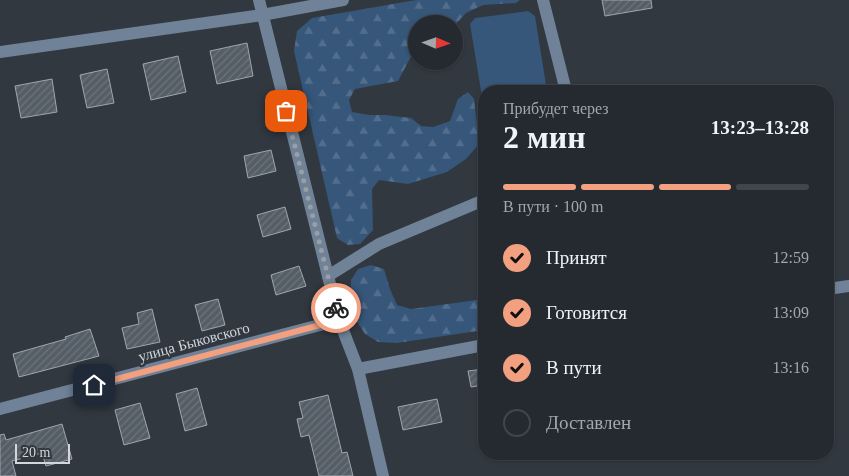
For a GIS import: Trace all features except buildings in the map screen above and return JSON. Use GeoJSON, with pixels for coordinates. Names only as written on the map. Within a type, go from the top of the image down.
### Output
{"type":"FeatureCollection","features":[{"type":"Feature","properties":{"kind":"street"},"geometry":{"type":"LineString","coordinates":[[259,0],[339,320],[358,369],[383,476]]}},
{"type":"Feature","properties":{"kind":"street"},"geometry":{"type":"LineString","coordinates":[[0,52],[262,15],[343,0]]}},
{"type":"Feature","properties":{"kind":"street"},"geometry":{"type":"LineString","coordinates":[[543,0],[564,85]]}},
{"type":"Feature","properties":{"kind":"street"},"geometry":{"type":"LineString","coordinates":[[328,276],[379,244],[478,203]]}},
{"type":"Feature","properties":{"kind":"street"},"geometry":{"type":"LineString","coordinates":[[834,288],[849,286]]}},
{"type":"Feature","properties":{"kind":"street","name":"улица Быковского"},"geometry":{"type":"LineString","coordinates":[[0,409],[339,320]]}},
{"type":"Feature","properties":{"kind":"street"},"geometry":{"type":"LineString","coordinates":[[358,369],[478,346]]}},
{"type":"Feature","properties":{"kind":"green space"},"geometry":{"type":"Polygon","coordinates":[[[416,0],[520,0],[516,3],[483,5],[463,16],[408,15],[408,62],[398,81],[355,89],[349,100],[352,112],[411,118],[421,126],[433,127],[450,121],[458,99],[468,92],[474,99],[478,135],[478,145],[466,159],[447,172],[408,184],[379,180],[372,189],[373,230],[360,244],[348,245],[337,238],[294,51],[297,31],[312,18],[416,0]]]}},
{"type":"Feature","properties":{"kind":"green space"},"geometry":{"type":"Polygon","coordinates":[[[528,11],[535,16],[546,85],[480,85],[470,24],[475,18],[528,11]]]}},
{"type":"Feature","properties":{"kind":"green space"},"geometry":{"type":"Polygon","coordinates":[[[371,265],[384,269],[397,305],[411,309],[478,300],[478,331],[397,343],[378,342],[365,334],[354,317],[350,299],[351,280],[358,269],[371,265]]]}},
{"type":"Feature","properties":{"kind":"way so far"},"geometry":{"type":"LineString","coordinates":[[286,111],[336,308]]}},
{"type":"Feature","properties":{"kind":"route"},"geometry":{"type":"LineString","coordinates":[[94,385],[339,320],[336,308]]}}]}
